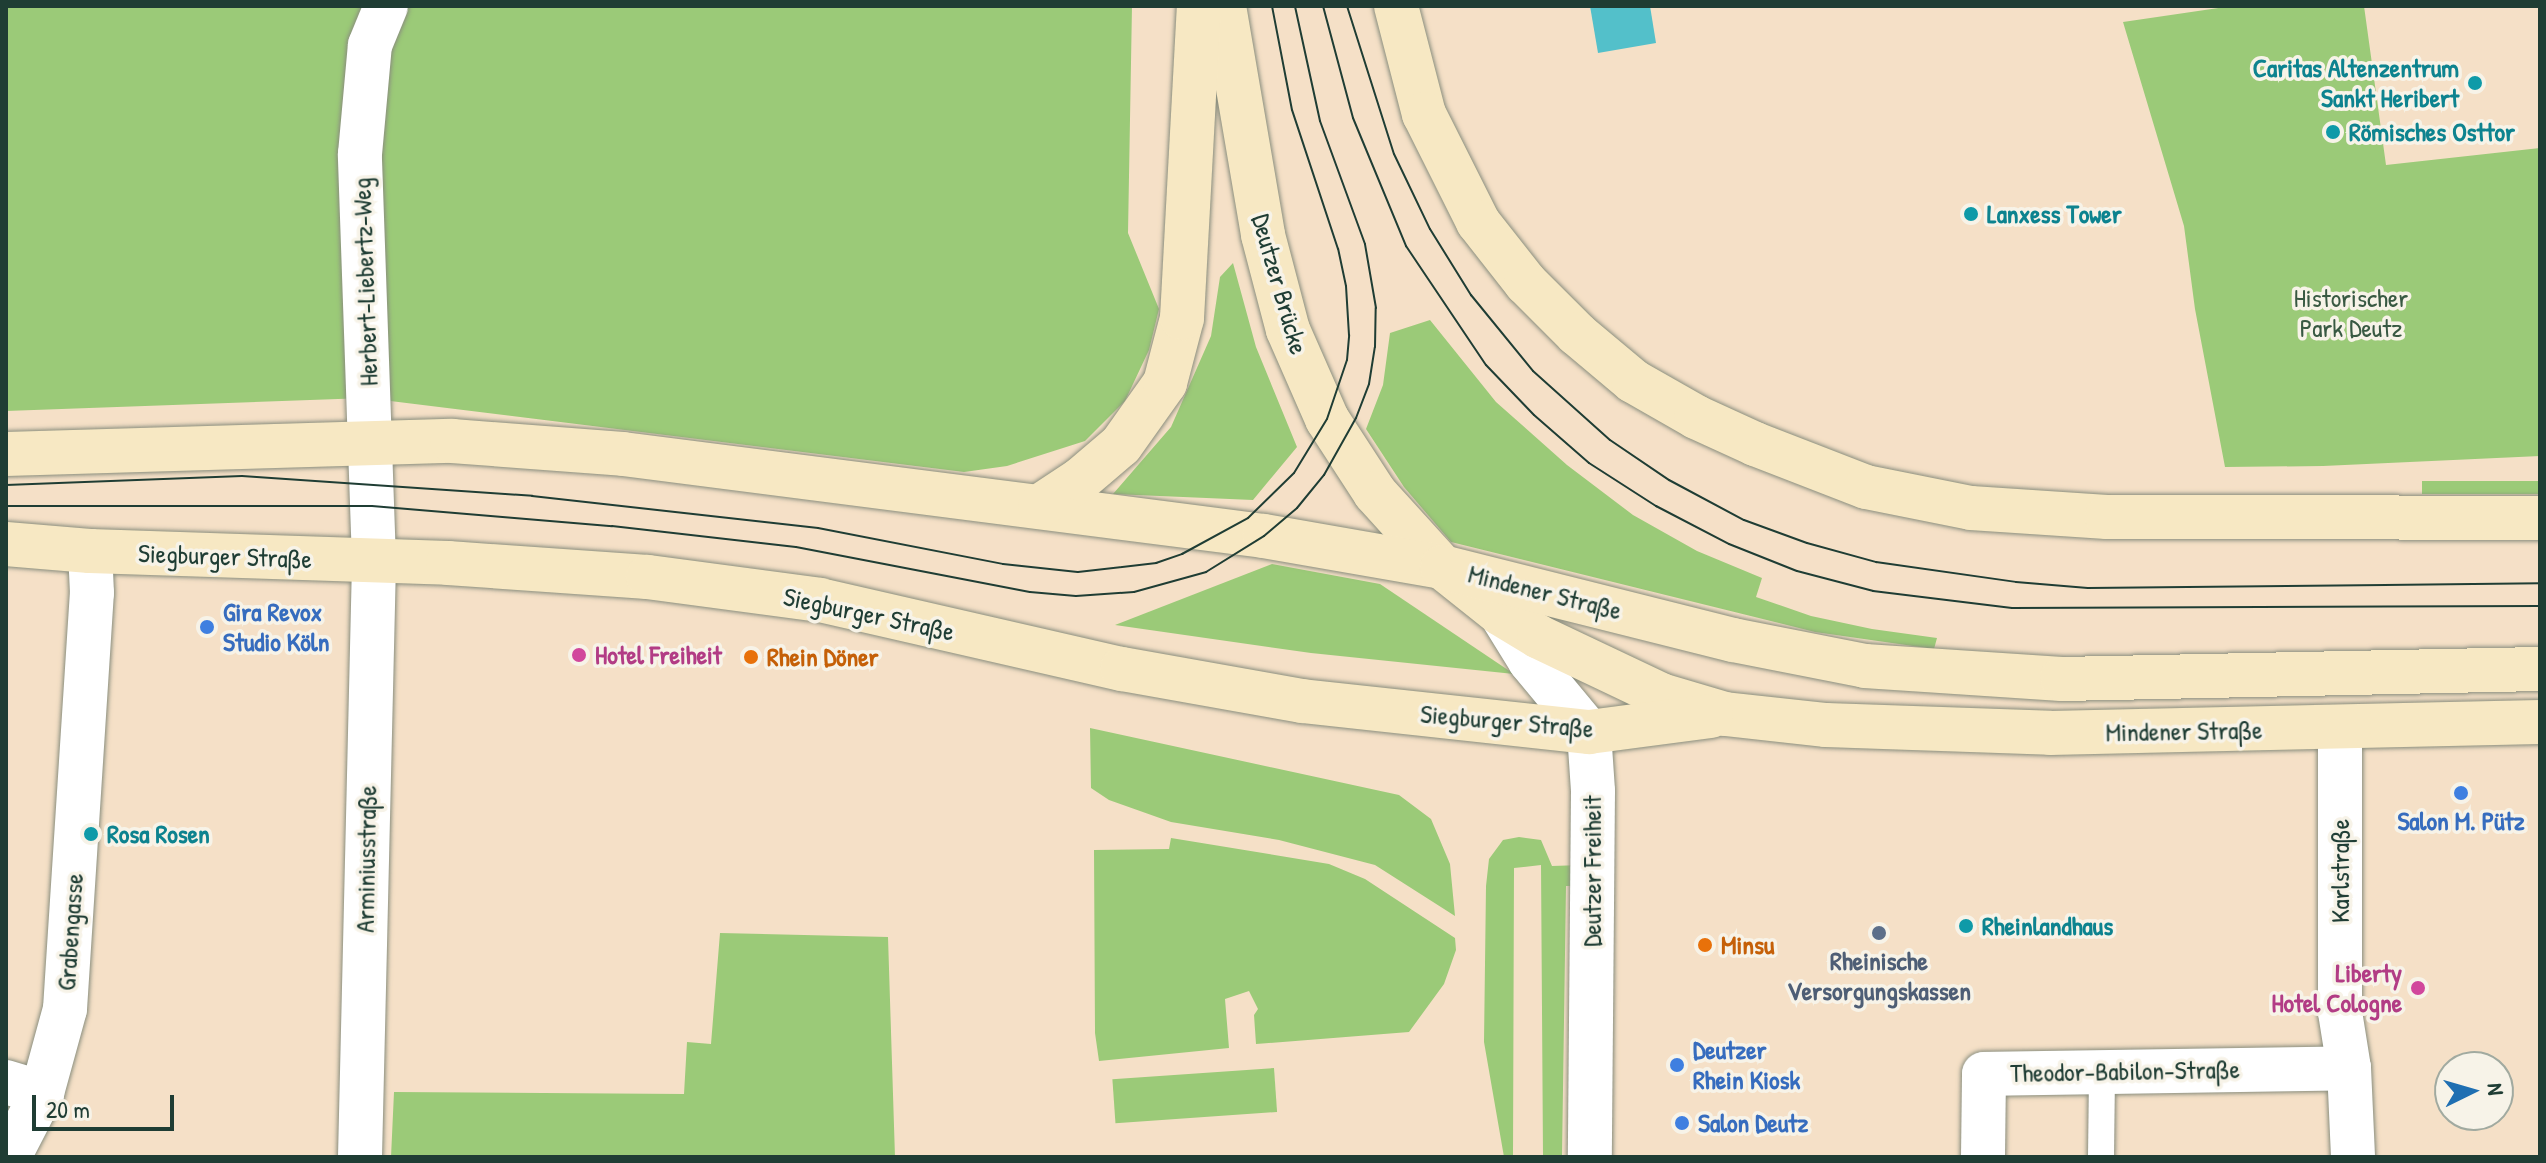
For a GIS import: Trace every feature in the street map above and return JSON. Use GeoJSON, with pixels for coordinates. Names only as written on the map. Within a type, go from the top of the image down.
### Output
{"type":"FeatureCollection","features":[{"type":"Feature","properties":{"kind":"main road"},"geometry":{"type":"LineString","coordinates":[[1040,506],[1081,479],[1121,445],[1165,383],[1182,318],[1199,6]]}},
{"type":"Feature","properties":{"kind":"main road","name":"Deutzer Brücke"},"geometry":{"type":"LineString","coordinates":[[1224,6],[1263,235],[1288,330],[1342,445],[1375,493],[1442,567]]}},
{"type":"Feature","properties":{"kind":"main road"},"geometry":{"type":"LineString","coordinates":[[1396,6],[1424,114],[1478,222],[1526,283],[1577,334],[1633,381],[1696,417],[1755,444],[1866,487],[1971,508],[2107,517],[2540,518]]}},
{"type":"Feature","properties":{"kind":"main road"},"geometry":{"type":"LineString","coordinates":[[6,454],[370,441],[525,445],[1040,506],[1264,536],[1442,567]]}},
{"type":"Feature","properties":{"kind":"main road","name":"Siegburger Straße"},"geometry":{"type":"LineString","coordinates":[[6,544],[90,551],[374,561],[648,577],[820,600],[1122,669],[1302,701],[1589,732],[1725,714]]}},
{"type":"Feature","properties":{"kind":"main road","name":"Mindener Straße"},"geometry":{"type":"LineString","coordinates":[[1442,567],[1501,614],[1569,653],[1661,695],[1725,714],[1883,729],[2050,733],[2540,722]]}},
{"type":"Feature","properties":{"kind":"main road","name":"Mindener Straße"},"geometry":{"type":"LineString","coordinates":[[1442,567],[1733,640],[1865,666],[2062,679],[2540,669]]}},
{"type":"Feature","properties":{"kind":"street","name":"Herbert-Liebertz-Weg"},"geometry":{"type":"LineString","coordinates":[[374,561],[360,154],[370,45],[386,6]]}},
{"type":"Feature","properties":{"kind":"street","name":"Grabengasse"},"geometry":{"type":"LineString","coordinates":[[9,1157],[24,1088],[65,1009],[92,593],[90,551]]}},
{"type":"Feature","properties":{"kind":"street","name":"Arminiusstraße"},"geometry":{"type":"LineString","coordinates":[[360,1157],[374,561]]}},
{"type":"Feature","properties":{"kind":"street"},"geometry":{"type":"LineString","coordinates":[[1501,614],[1530,661],[1589,732]]}},
{"type":"Feature","properties":{"kind":"street","name":"Karlstraße"},"geometry":{"type":"LineString","coordinates":[[2340,728],[2340,1012],[2349,1068],[2353,1157]]}},
{"type":"Feature","properties":{"kind":"street","name":"Deutzer Freiheit"},"geometry":{"type":"LineString","coordinates":[[1589,732],[1593,791],[1590,1157]]}},
{"type":"Feature","properties":{"kind":"street","name":"Theodor-Babilon-Straße"},"geometry":{"type":"LineString","coordinates":[[1983,1157],[1984,1074],[2349,1068]]}},
{"type":"Feature","properties":{"kind":"lane"},"geometry":{"type":"LineString","coordinates":[[2101,1157],[2102,1072]]}},
{"type":"Feature","properties":{"kind":"green space"},"geometry":{"type":"Polygon","coordinates":[[[6,6],[1132,6],[1128,233],[1159,309],[1149,350],[1125,401],[1085,441],[1007,466],[964,472],[366,398],[6,411],[6,6]]]}},
{"type":"Feature","properties":{"kind":"green space","name":"Historischer Park Deutz"},"geometry":{"type":"Polygon","coordinates":[[[2232,6],[2364,6],[2386,165],[2540,148],[2540,456],[2323,466],[2225,467],[2195,309],[2184,226],[2123,22],[2232,6]]]}},
{"type":"Feature","properties":{"kind":"green space"},"geometry":{"type":"Polygon","coordinates":[[[1233,263],[1256,347],[1297,447],[1253,500],[1113,494],[1171,427],[1211,336],[1220,277],[1233,263]]]}},
{"type":"Feature","properties":{"kind":"green space"},"geometry":{"type":"Polygon","coordinates":[[[1430,320],[1496,402],[1567,465],[1633,515],[1697,551],[1762,578],[1756,597],[1811,616],[1937,638],[1934,649],[1815,632],[1451,542],[1404,487],[1366,429],[1383,385],[1390,333],[1430,320]]]}},
{"type":"Feature","properties":{"kind":"green space"},"geometry":{"type":"Polygon","coordinates":[[[2422,481],[2540,481],[2540,494],[2422,494],[2422,481]]]}},
{"type":"Feature","properties":{"kind":"green space"},"geometry":{"type":"Polygon","coordinates":[[[1272,564],[1380,584],[1514,674],[1311,653],[1115,625],[1272,564]]]}},
{"type":"Feature","properties":{"kind":"green space"},"geometry":{"type":"Polygon","coordinates":[[[1090,728],[1399,795],[1431,819],[1450,864],[1455,916],[1375,865],[1279,840],[1171,822],[1109,800],[1091,788],[1090,728]]]}},
{"type":"Feature","properties":{"kind":"green space"},"geometry":{"type":"Polygon","coordinates":[[[1519,837],[1541,840],[1552,866],[1582,865],[1582,886],[1566,886],[1562,1157],[1543,1157],[1541,865],[1514,868],[1513,1157],[1504,1157],[1484,1042],[1489,859],[1503,840],[1519,837]]]}},
{"type":"Feature","properties":{"kind":"green space"},"geometry":{"type":"Polygon","coordinates":[[[1171,838],[1329,864],[1365,879],[1455,938],[1456,950],[1444,984],[1409,1032],[1256,1044],[1254,1015],[1258,1009],[1249,991],[1225,999],[1229,1048],[1099,1061],[1095,1033],[1094,850],[1169,849],[1171,838]]]}},
{"type":"Feature","properties":{"kind":"green space"},"geometry":{"type":"Polygon","coordinates":[[[720,933],[888,937],[895,1157],[391,1157],[394,1092],[684,1094],[687,1042],[711,1044],[720,933]]]}},
{"type":"Feature","properties":{"kind":"green space"},"geometry":{"type":"Polygon","coordinates":[[[1274,1068],[1277,1112],[1115,1123],[1112,1079],[1274,1068]]]}},
{"type":"Feature","properties":{"kind":"water"},"geometry":{"type":"Polygon","coordinates":[[[1590,6],[1650,6],[1656,43],[1598,53],[1590,6]]]}},
{"type":"Feature","properties":{"kind":"tram line"},"geometry":{"type":"LineString","coordinates":[[6,485],[242,476],[532,496],[818,528],[1003,564],[1078,572],[1156,563],[1182,554],[1248,518],[1294,473],[1327,419],[1347,360],[1346,286],[1338,249],[1292,110],[1272,6]]}},
{"type":"Feature","properties":{"kind":"tram line"},"geometry":{"type":"LineString","coordinates":[[6,506],[372,506],[612,526],[796,547],[1030,592],[1076,596],[1134,592],[1206,572],[1264,536],[1297,508],[1324,475],[1356,418],[1369,384],[1375,347],[1376,308],[1365,244],[1320,121],[1295,6]]}},
{"type":"Feature","properties":{"kind":"tram line"},"geometry":{"type":"LineString","coordinates":[[1323,6],[1353,118],[1406,246],[1486,365],[1534,415],[1589,463],[1656,506],[1729,544],[1797,571],[1873,591],[2012,608],[2540,606]]}},
{"type":"Feature","properties":{"kind":"tram line"},"geometry":{"type":"LineString","coordinates":[[1347,6],[1394,154],[1430,229],[1471,295],[1533,371],[1610,440],[1669,480],[1744,520],[1807,543],[1876,562],[2016,582],[2088,588],[2540,583]]}},
{"type":"Feature","properties":{"kind":"place","name":"Caritas Altenzentrum Sankt Heribert"},"geometry":{"type":"Point","coordinates":[2475,83]}},
{"type":"Feature","properties":{"kind":"place","name":"Römisches Osttor"},"geometry":{"type":"Point","coordinates":[2333,132]}},
{"type":"Feature","properties":{"kind":"place","name":"Lanxess Tower"},"geometry":{"type":"Point","coordinates":[1971,214]}},
{"type":"Feature","properties":{"kind":"place","name":"Gira Revox Studio Köln"},"geometry":{"type":"Point","coordinates":[207,627]}},
{"type":"Feature","properties":{"kind":"place","name":"Hotel Freiheit"},"geometry":{"type":"Point","coordinates":[579,655]}},
{"type":"Feature","properties":{"kind":"place","name":"Rhein Döner"},"geometry":{"type":"Point","coordinates":[751,657]}},
{"type":"Feature","properties":{"kind":"place","name":"Salon M. Pütz"},"geometry":{"type":"Point","coordinates":[2461,793]}},
{"type":"Feature","properties":{"kind":"place","name":"Rosa Rosen"},"geometry":{"type":"Point","coordinates":[91,834]}},
{"type":"Feature","properties":{"kind":"place","name":"Rheinlandhaus"},"geometry":{"type":"Point","coordinates":[1966,926]}},
{"type":"Feature","properties":{"kind":"place","name":"Rheinische Versorgungskassen"},"geometry":{"type":"Point","coordinates":[1879,933]}},
{"type":"Feature","properties":{"kind":"place","name":"Minsu"},"geometry":{"type":"Point","coordinates":[1705,945]}},
{"type":"Feature","properties":{"kind":"place","name":"Liberty Hotel Cologne"},"geometry":{"type":"Point","coordinates":[2418,988]}},
{"type":"Feature","properties":{"kind":"place","name":"Deutzer Rhein Kiosk"},"geometry":{"type":"Point","coordinates":[1677,1065]}},
{"type":"Feature","properties":{"kind":"place","name":"Salon Deutz"},"geometry":{"type":"Point","coordinates":[1682,1123]}}]}
